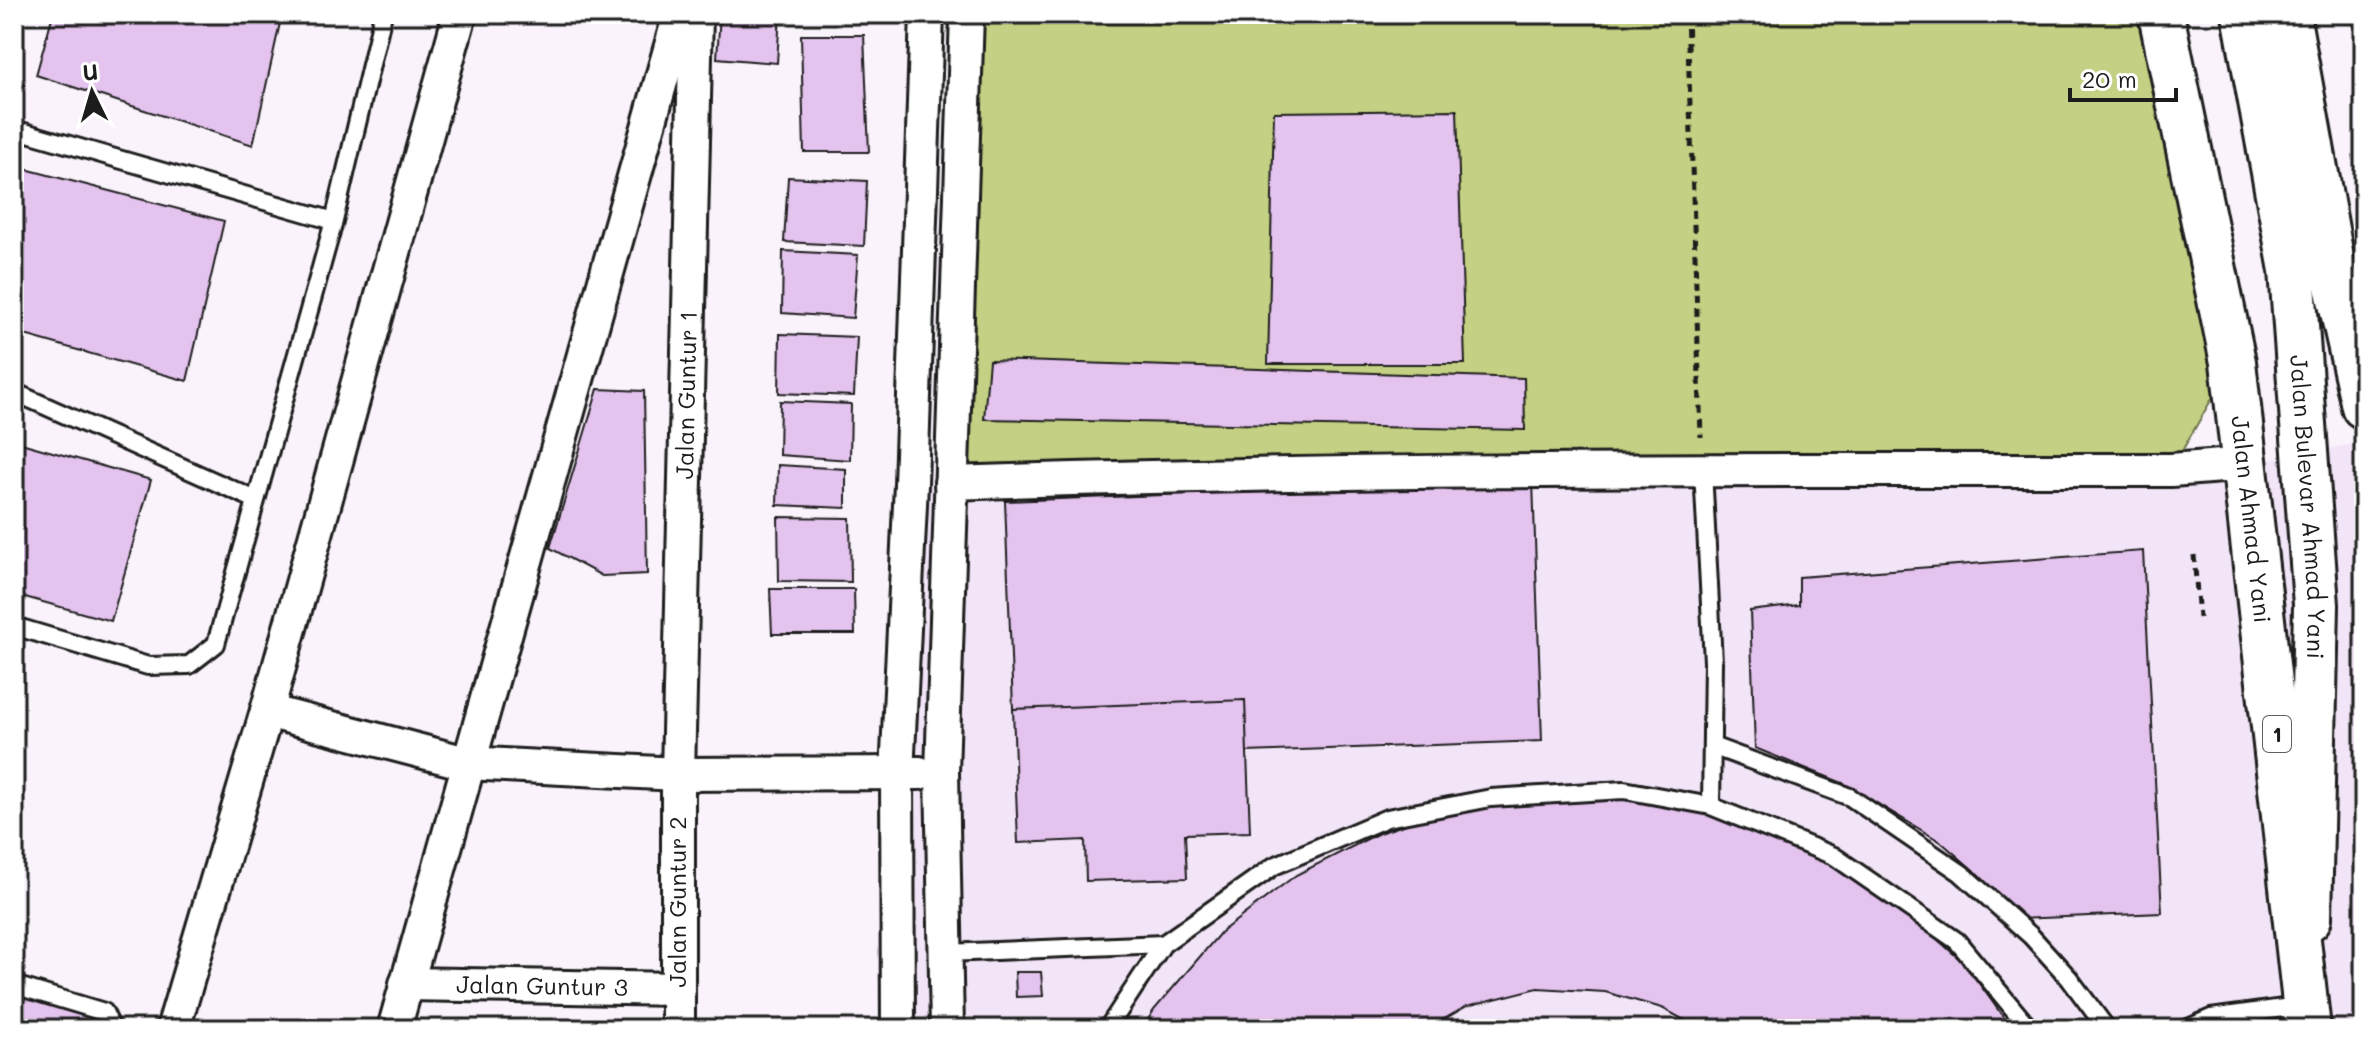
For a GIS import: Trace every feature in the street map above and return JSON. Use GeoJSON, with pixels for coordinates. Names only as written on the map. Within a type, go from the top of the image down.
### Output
{"type":"FeatureCollection","features":[{"type":"Feature","properties":{"kind":"main road","name":"Jalan Ahmad Yani"},"geometry":{"type":"LineString","coordinates":[[2161,14],[2233,362],[2308,1017]]}},
{"type":"Feature","properties":{"kind":"main road","name":"Jalan Bulevar Ahmad Yani"},"geometry":{"type":"LineString","coordinates":[[2245,14],[2312,266],[2364,406]]}},
{"type":"Feature","properties":{"kind":"main road","name":"Jalan Bulevar Ahmad Yani"},"geometry":{"type":"LineString","coordinates":[[2287,14],[2312,266],[2316,605],[2308,1017]]}},
{"type":"Feature","properties":{"kind":"street"},"geometry":{"type":"LineString","coordinates":[[173,1029],[267,711],[460,14]]}},
{"type":"Feature","properties":{"kind":"street"},"geometry":{"type":"LineString","coordinates":[[394,1029],[466,763],[680,14]]}},
{"type":"Feature","properties":{"kind":"street","name":"Jalan Guntur 1"},"geometry":{"type":"LineString","coordinates":[[678,774],[696,14]]}},
{"type":"Feature","properties":{"kind":"street"},"geometry":{"type":"LineString","coordinates":[[898,1029],[897,774],[911,484],[927,14]]}},
{"type":"Feature","properties":{"kind":"street"},"geometry":{"type":"LineString","coordinates":[[947,1029],[942,772],[967,14]]}},
{"type":"Feature","properties":{"kind":"street"},"geometry":{"type":"LineString","coordinates":[[951,483],[1179,476],[1703,470],[2171,470],[2247,464]]}},
{"type":"Feature","properties":{"kind":"street"},"geometry":{"type":"LineString","coordinates":[[267,711],[466,763],[678,774],[942,772]]}},
{"type":"Feature","properties":{"kind":"street","name":"Jalan Guntur 2"},"geometry":{"type":"LineString","coordinates":[[678,774],[678,1029]]}},
{"type":"Feature","properties":{"kind":"street","name":"Jalan Guntur 3"},"geometry":{"type":"LineString","coordinates":[[406,984],[678,989]]}},
{"type":"Feature","properties":{"kind":"lane"},"geometry":{"type":"LineString","coordinates":[[14,626],[148,666],[169,668],[201,658],[216,644],[334,221],[383,14]]}},
{"type":"Feature","properties":{"kind":"lane"},"geometry":{"type":"LineString","coordinates":[[14,129],[334,221]]}},
{"type":"Feature","properties":{"kind":"lane"},"geometry":{"type":"LineString","coordinates":[[14,392],[256,500]]}},
{"type":"Feature","properties":{"kind":"lane"},"geometry":{"type":"LineString","coordinates":[[1703,470],[1713,662],[1711,806]]}},
{"type":"Feature","properties":{"kind":"lane"},"geometry":{"type":"LineString","coordinates":[[1712,746],[1850,797],[1961,873],[2031,936],[2069,978],[2107,1029]]}},
{"type":"Feature","properties":{"kind":"lane"},"geometry":{"type":"LineString","coordinates":[[1107,1029],[1163,944],[1274,866],[1387,818],[1491,798],[1624,790],[1711,806],[1834,856],[1957,941],[2030,1029]]}},
{"type":"Feature","properties":{"kind":"lane"},"geometry":{"type":"LineString","coordinates":[[946,953],[1163,944]]}},
{"type":"Feature","properties":{"kind":"lane"},"geometry":{"type":"LineString","coordinates":[[14,985],[104,1012],[112,1029]]}},
{"type":"Feature","properties":{"kind":"lane"},"geometry":{"type":"LineString","coordinates":[[2186,1029],[2211,1018],[2308,1017]]}},
{"type":"Feature","properties":{"kind":"path"},"geometry":{"type":"LineString","coordinates":[[1687,14],[1703,470]]}},
{"type":"Feature","properties":{"kind":"path"},"geometry":{"type":"LineString","coordinates":[[2194,555],[2199,618]]}},
{"type":"Feature","properties":{"kind":"shaded area"},"geometry":{"type":"Polygon","coordinates":[[[2364,442],[2364,1029],[898,1029],[911,484],[1541,472],[2247,464],[2364,442]]]}},
{"type":"Feature","properties":{"kind":"green space"},"geometry":{"type":"Polygon","coordinates":[[[967,14],[2161,14],[2233,362],[2171,470],[951,483],[967,14]]]}},
{"type":"Feature","properties":{"kind":"building"},"geometry":{"type":"Polygon","coordinates":[[[53,14],[282,14],[253,145],[36,75],[53,14]]]}},
{"type":"Feature","properties":{"kind":"building"},"geometry":{"type":"Polygon","coordinates":[[[720,14],[780,14],[777,63],[717,58],[720,14]]]}},
{"type":"Feature","properties":{"kind":"building"},"geometry":{"type":"Polygon","coordinates":[[[801,35],[864,35],[869,152],[804,152],[801,35]]]}},
{"type":"Feature","properties":{"kind":"building"},"geometry":{"type":"Polygon","coordinates":[[[1457,110],[1465,364],[1268,364],[1274,112],[1457,110]]]}},
{"type":"Feature","properties":{"kind":"building"},"geometry":{"type":"Polygon","coordinates":[[[14,166],[224,221],[187,381],[14,332],[14,166]]]}},
{"type":"Feature","properties":{"kind":"building"},"geometry":{"type":"Polygon","coordinates":[[[788,177],[867,181],[864,246],[784,242],[788,177]]]}},
{"type":"Feature","properties":{"kind":"building"},"geometry":{"type":"Polygon","coordinates":[[[783,251],[858,255],[853,318],[782,313],[783,251]]]}},
{"type":"Feature","properties":{"kind":"building"},"geometry":{"type":"Polygon","coordinates":[[[780,334],[857,337],[854,396],[779,393],[780,334]]]}},
{"type":"Feature","properties":{"kind":"building"},"geometry":{"type":"Polygon","coordinates":[[[989,360],[1524,378],[1525,430],[984,419],[989,360]]]}},
{"type":"Feature","properties":{"kind":"building"},"geometry":{"type":"Polygon","coordinates":[[[598,389],[644,391],[647,574],[602,576],[550,548],[598,389]]]}},
{"type":"Feature","properties":{"kind":"building"},"geometry":{"type":"Polygon","coordinates":[[[780,401],[851,404],[850,460],[779,455],[780,401]]]}},
{"type":"Feature","properties":{"kind":"building"},"geometry":{"type":"Polygon","coordinates":[[[14,441],[151,480],[111,621],[14,594],[14,441]]]}},
{"type":"Feature","properties":{"kind":"building"},"geometry":{"type":"Polygon","coordinates":[[[778,465],[846,469],[846,508],[777,505],[778,465]]]}},
{"type":"Feature","properties":{"kind":"building"},"geometry":{"type":"Polygon","coordinates":[[[1533,481],[1542,741],[1247,752],[1245,700],[1013,709],[1005,501],[1533,481]]]}},
{"type":"Feature","properties":{"kind":"building"},"geometry":{"type":"Polygon","coordinates":[[[778,517],[850,518],[851,582],[779,581],[778,517]]]}},
{"type":"Feature","properties":{"kind":"building"},"geometry":{"type":"Polygon","coordinates":[[[2143,551],[2162,913],[2020,919],[1979,875],[1941,842],[1845,784],[1755,748],[1750,611],[1799,605],[1799,577],[2143,551]]]}},
{"type":"Feature","properties":{"kind":"building"},"geometry":{"type":"Polygon","coordinates":[[[770,589],[854,589],[855,634],[772,634],[770,589]]]}},
{"type":"Feature","properties":{"kind":"building"},"geometry":{"type":"Polygon","coordinates":[[[1245,700],[1250,832],[1185,834],[1187,878],[1086,881],[1085,840],[1018,843],[1013,709],[1245,700]]]}},
{"type":"Feature","properties":{"kind":"building"},"geometry":{"type":"Polygon","coordinates":[[[1640,797],[1729,818],[1819,857],[1900,906],[1965,964],[2012,1029],[1701,1029],[1662,1008],[1605,992],[1538,988],[1467,1006],[1427,1029],[1142,1029],[1154,1010],[1221,932],[1296,875],[1379,833],[1459,807],[1640,797]]]}},
{"type":"Feature","properties":{"kind":"building"},"geometry":{"type":"Polygon","coordinates":[[[1015,972],[1041,972],[1043,996],[1016,997],[1015,972]]]}},
{"type":"Feature","properties":{"kind":"building"},"geometry":{"type":"Polygon","coordinates":[[[14,991],[102,1016],[98,1029],[14,1029],[14,991]]]}}]}
